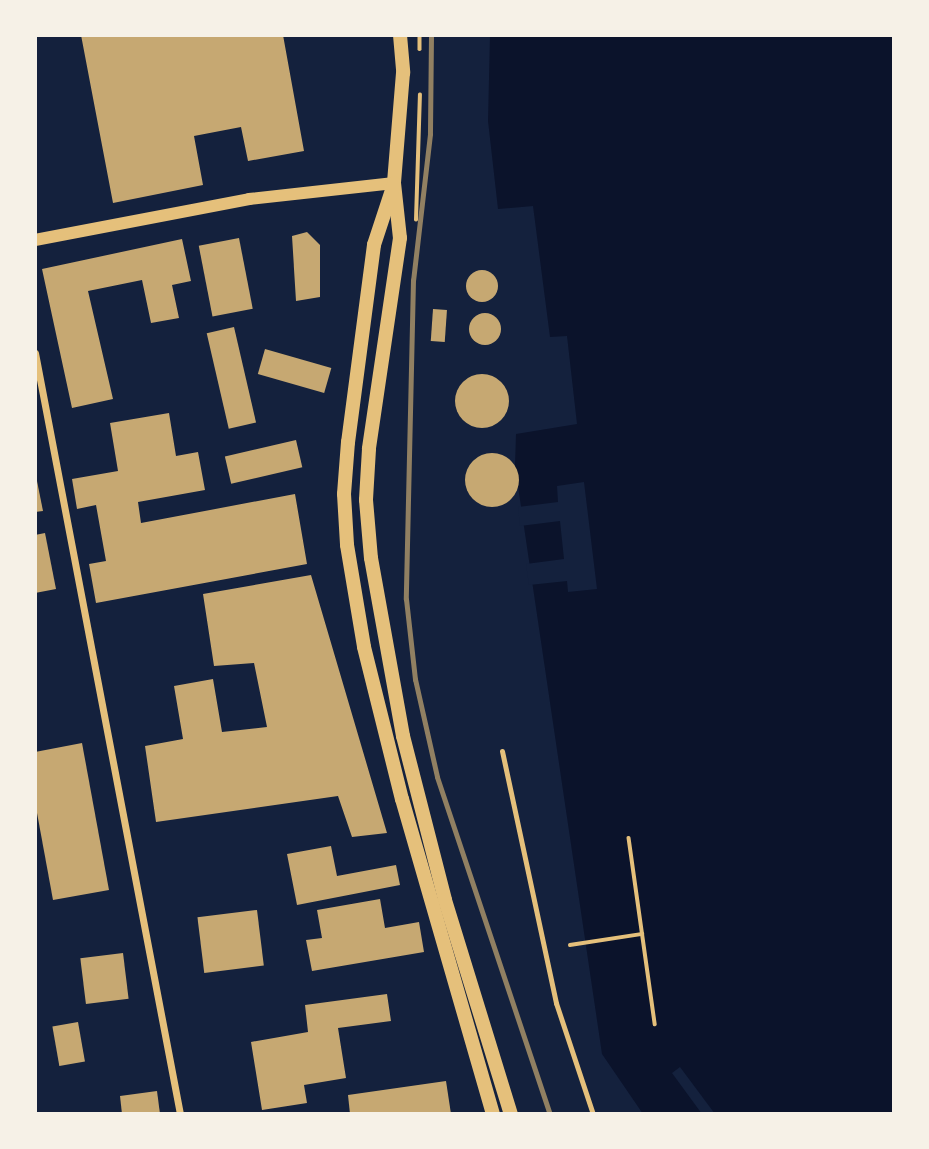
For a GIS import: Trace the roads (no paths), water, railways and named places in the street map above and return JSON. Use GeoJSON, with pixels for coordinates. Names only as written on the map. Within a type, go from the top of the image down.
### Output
{"type":"FeatureCollection","features":[{"type":"Feature","properties":{"kind":"main road"},"geometry":{"type":"LineString","coordinates":[[400,35],[403,73],[394,183],[400,238],[367,477],[372,570],[407,748],[445,900],[511,1114]]}},
{"type":"Feature","properties":{"kind":"main road"},"geometry":{"type":"LineString","coordinates":[[394,183],[374,245],[348,442],[344,494],[347,545],[364,647],[401,799],[490,1112]]}},
{"type":"Feature","properties":{"kind":"street"},"geometry":{"type":"LineString","coordinates":[[35,240],[249,199],[394,183]]}},
{"type":"Feature","properties":{"kind":"street"},"geometry":{"type":"LineString","coordinates":[[35,353],[180,1114]]}},
{"type":"Feature","properties":{"kind":"lane"},"geometry":{"type":"LineString","coordinates":[[502,751],[556,1003],[593,1114]]}},
{"type":"Feature","properties":{"kind":"water"},"geometry":{"type":"Polygon","coordinates":[[[490,35],[894,35],[894,1114],[643,1114],[602,1054],[515,466],[516,434],[577,424],[567,336],[550,337],[533,206],[498,209],[488,121],[490,35]]]}},
{"type":"Feature","properties":{"kind":"railway"},"geometry":{"type":"LineString","coordinates":[[431,35],[430,134],[413,280],[406,599],[415,679],[437,777],[550,1114]]}}]}
